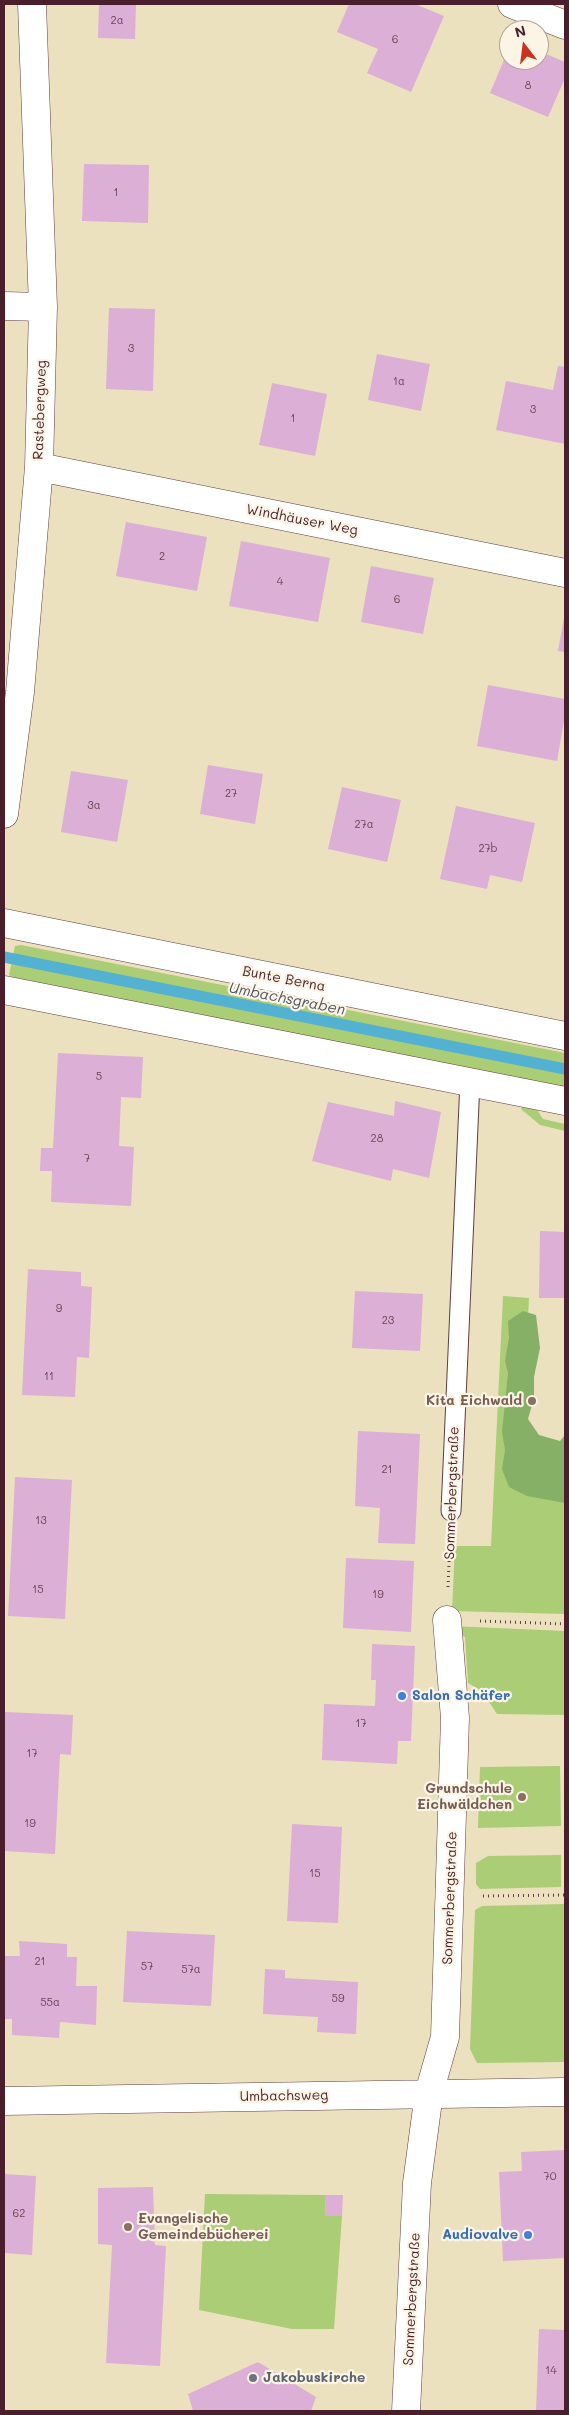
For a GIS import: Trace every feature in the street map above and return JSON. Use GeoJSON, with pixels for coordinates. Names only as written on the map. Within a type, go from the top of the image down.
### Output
{"type":"FeatureCollection","features":[{"type":"Feature","properties":{"kind":"street","name":"Rastebergweg"},"geometry":{"type":"LineString","coordinates":[[4,814],[20,692],[39,467],[43,307],[32,4]]}},
{"type":"Feature","properties":{"kind":"street"},"geometry":{"type":"LineString","coordinates":[[512,4],[565,25]]}},
{"type":"Feature","properties":{"kind":"street"},"geometry":{"type":"LineString","coordinates":[[4,306],[43,307]]}},
{"type":"Feature","properties":{"kind":"street","name":"Windhäuser Weg"},"geometry":{"type":"LineString","coordinates":[[39,467],[565,573]]}},
{"type":"Feature","properties":{"kind":"street","name":"Bunte Berna"},"geometry":{"type":"LineString","coordinates":[[4,923],[565,1036]]}},
{"type":"Feature","properties":{"kind":"street"},"geometry":{"type":"LineString","coordinates":[[4,990],[565,1100]]}},
{"type":"Feature","properties":{"kind":"street","name":"Sommerbergstraße"},"geometry":{"type":"LineString","coordinates":[[406,2411],[417,2183],[429,2093],[445,2037],[455,1718],[447,1620]]}},
{"type":"Feature","properties":{"kind":"street","name":"Umbachsweg"},"geometry":{"type":"LineString","coordinates":[[4,2101],[565,2092]]}},
{"type":"Feature","properties":{"kind":"lane","name":"Sommerbergstraße"},"geometry":{"type":"LineString","coordinates":[[451,1511],[470,1082]]}},
{"type":"Feature","properties":{"kind":"path","name":"Sommerbergstraße"},"geometry":{"type":"LineString","coordinates":[[447,1620],[451,1511]]}},
{"type":"Feature","properties":{"kind":"path"},"geometry":{"type":"LineString","coordinates":[[447,1620],[565,1624]]}},
{"type":"Feature","properties":{"kind":"path"},"geometry":{"type":"LineString","coordinates":[[450,1896],[565,1895]]}},
{"type":"Feature","properties":{"kind":"green space"},"geometry":{"type":"Polygon","coordinates":[[[21,945],[565,1053],[565,1089],[13,977],[9,975],[15,946],[21,945]]]}},
{"type":"Feature","properties":{"kind":"green space"},"geometry":{"type":"Polygon","coordinates":[[[522,1107],[537,1110],[543,1119],[565,1124],[565,1131],[540,1125],[521,1109],[522,1107]]]}},
{"type":"Feature","properties":{"kind":"green space"},"geometry":{"type":"Polygon","coordinates":[[[503,1296],[529,1298],[521,1445],[565,1447],[565,1614],[452,1611],[455,1546],[491,1546],[503,1296]]]}},
{"type":"Feature","properties":{"kind":"green space"},"geometry":{"type":"Polygon","coordinates":[[[523,1311],[536,1315],[540,1348],[534,1377],[534,1398],[528,1419],[539,1435],[560,1441],[565,1435],[565,1503],[527,1496],[509,1487],[502,1469],[505,1450],[502,1432],[508,1373],[505,1361],[509,1338],[508,1321],[523,1311]]]}},
{"type":"Feature","properties":{"kind":"green space"},"geometry":{"type":"Polygon","coordinates":[[[451,1626],[565,1631],[565,1715],[497,1714],[482,1691],[468,1683],[465,1637],[452,1632],[451,1626]]]}},
{"type":"Feature","properties":{"kind":"green space"},"geometry":{"type":"Polygon","coordinates":[[[560,1766],[561,1826],[478,1828],[480,1767],[560,1766]]]}},
{"type":"Feature","properties":{"kind":"green space"},"geometry":{"type":"Polygon","coordinates":[[[561,1855],[561,1887],[480,1889],[476,1884],[476,1863],[488,1856],[561,1855]]]}},
{"type":"Feature","properties":{"kind":"green space"},"geometry":{"type":"Polygon","coordinates":[[[565,1904],[565,2062],[477,2063],[470,2049],[475,1910],[482,1906],[565,1904]]]}},
{"type":"Feature","properties":{"kind":"green space"},"geometry":{"type":"Polygon","coordinates":[[[205,2194],[326,2195],[325,2216],[342,2216],[334,2329],[292,2329],[199,2310],[205,2194]]]}},
{"type":"Feature","properties":{"kind":"building"},"geometry":{"type":"Polygon","coordinates":[[[99,4],[136,4],[135,39],[98,38],[99,4]]]}},
{"type":"Feature","properties":{"kind":"building"},"geometry":{"type":"Polygon","coordinates":[[[349,4],[415,4],[444,16],[411,92],[367,73],[378,49],[337,32],[349,4]]]}},
{"type":"Feature","properties":{"kind":"building"},"geometry":{"type":"Polygon","coordinates":[[[549,55],[565,62],[565,78],[548,117],[490,93],[500,70],[549,70],[549,55]]]}},
{"type":"Feature","properties":{"kind":"building"},"geometry":{"type":"Polygon","coordinates":[[[84,164],[149,165],[148,223],[82,221],[84,164]]]}},
{"type":"Feature","properties":{"kind":"building"},"geometry":{"type":"Polygon","coordinates":[[[109,308],[155,309],[153,391],[106,389],[109,308]]]}},
{"type":"Feature","properties":{"kind":"building"},"geometry":{"type":"Polygon","coordinates":[[[377,354],[430,364],[421,411],[368,400],[377,354]]]}},
{"type":"Feature","properties":{"kind":"building"},"geometry":{"type":"Polygon","coordinates":[[[558,366],[565,367],[565,444],[496,430],[506,381],[553,390],[558,366]]]}},
{"type":"Feature","properties":{"kind":"building"},"geometry":{"type":"Polygon","coordinates":[[[272,383],[327,394],[315,456],[259,445],[272,383]]]}},
{"type":"Feature","properties":{"kind":"building"},"geometry":{"type":"Polygon","coordinates":[[[126,522],[207,537],[197,591],[116,576],[126,522]]]}},
{"type":"Feature","properties":{"kind":"building"},"geometry":{"type":"Polygon","coordinates":[[[241,541],[330,558],[318,622],[229,606],[241,541]]]}},
{"type":"Feature","properties":{"kind":"building"},"geometry":{"type":"Polygon","coordinates":[[[371,566],[434,578],[423,634],[361,622],[371,566]]]}},
{"type":"Feature","properties":{"kind":"building"},"geometry":{"type":"Polygon","coordinates":[[[565,618],[565,652],[558,651],[565,618]]]}},
{"type":"Feature","properties":{"kind":"building"},"geometry":{"type":"Polygon","coordinates":[[[488,685],[565,699],[565,715],[557,761],[477,746],[488,685]]]}},
{"type":"Feature","properties":{"kind":"building"},"geometry":{"type":"Polygon","coordinates":[[[208,765],[263,774],[255,824],[200,814],[208,765]]]}},
{"type":"Feature","properties":{"kind":"building"},"geometry":{"type":"Polygon","coordinates":[[[71,771],[128,780],[117,842],[61,832],[71,771]]]}},
{"type":"Feature","properties":{"kind":"building"},"geometry":{"type":"Polygon","coordinates":[[[342,787],[401,800],[387,862],[328,849],[342,787]]]}},
{"type":"Feature","properties":{"kind":"building"},"geometry":{"type":"Polygon","coordinates":[[[456,806],[535,823],[522,882],[490,875],[487,889],[440,879],[456,806]]]}},
{"type":"Feature","properties":{"kind":"building"},"geometry":{"type":"Polygon","coordinates":[[[58,1053],[143,1057],[141,1098],[121,1097],[119,1146],[134,1147],[131,1206],[51,1202],[52,1171],[40,1171],[41,1148],[53,1148],[58,1053]]]}},
{"type":"Feature","properties":{"kind":"building"},"geometry":{"type":"Polygon","coordinates":[[[395,1101],[441,1112],[429,1178],[393,1169],[391,1181],[312,1161],[328,1102],[394,1116],[395,1101]]]}},
{"type":"Feature","properties":{"kind":"building"},"geometry":{"type":"Polygon","coordinates":[[[540,1231],[565,1232],[565,1298],[539,1298],[540,1231]]]}},
{"type":"Feature","properties":{"kind":"building"},"geometry":{"type":"Polygon","coordinates":[[[28,1269],[81,1272],[81,1286],[92,1287],[89,1358],[77,1357],[75,1397],[22,1395],[28,1269]]]}},
{"type":"Feature","properties":{"kind":"building"},"geometry":{"type":"Polygon","coordinates":[[[355,1291],[423,1294],[420,1351],[352,1348],[355,1291]]]}},
{"type":"Feature","properties":{"kind":"building"},"geometry":{"type":"Polygon","coordinates":[[[358,1431],[420,1434],[415,1544],[378,1543],[380,1508],[355,1506],[358,1431]]]}},
{"type":"Feature","properties":{"kind":"building"},"geometry":{"type":"Polygon","coordinates":[[[15,1477],[72,1480],[65,1619],[8,1616],[15,1477]]]}},
{"type":"Feature","properties":{"kind":"building"},"geometry":{"type":"Polygon","coordinates":[[[346,1558],[414,1561],[411,1632],[343,1628],[346,1558]]]}},
{"type":"Feature","properties":{"kind":"building"},"geometry":{"type":"Polygon","coordinates":[[[372,1644],[415,1646],[411,1741],[398,1741],[397,1764],[322,1760],[324,1704],[375,1706],[376,1680],[371,1680],[372,1644]]]}},
{"type":"Feature","properties":{"kind":"building"},"geometry":{"type":"Polygon","coordinates":[[[5,1712],[73,1715],[71,1755],[60,1754],[55,1854],[4,1851],[5,1712]]]}},
{"type":"Feature","properties":{"kind":"building"},"geometry":{"type":"Polygon","coordinates":[[[292,1824],[342,1827],[338,1923],[287,1921],[292,1824]]]}},
{"type":"Feature","properties":{"kind":"building"},"geometry":{"type":"Polygon","coordinates":[[[127,1931],[215,1935],[211,2006],[123,2002],[127,1931]]]}},
{"type":"Feature","properties":{"kind":"building"},"geometry":{"type":"Polygon","coordinates":[[[19,1941],[67,1944],[67,1957],[77,1957],[76,1986],[97,1986],[96,2025],[60,2022],[59,2038],[12,2035],[12,2019],[4,2019],[4,1956],[20,1956],[19,1941]]]}},
{"type":"Feature","properties":{"kind":"building"},"geometry":{"type":"Polygon","coordinates":[[[265,1969],[285,1970],[285,1978],[358,1982],[356,2034],[317,2032],[318,2017],[263,2014],[265,1969]]]}},
{"type":"Feature","properties":{"kind":"building"},"geometry":{"type":"Polygon","coordinates":[[[565,2150],[565,2258],[503,2261],[499,2172],[522,2171],[521,2152],[565,2150]]]}},
{"type":"Feature","properties":{"kind":"building"},"geometry":{"type":"Polygon","coordinates":[[[4,2174],[36,2176],[32,2255],[4,2253],[4,2174]]]}},
{"type":"Feature","properties":{"kind":"building"},"geometry":{"type":"Polygon","coordinates":[[[153,2187],[155,2245],[166,2246],[160,2366],[106,2363],[112,2245],[98,2244],[98,2188],[153,2187]]]}},
{"type":"Feature","properties":{"kind":"building"},"geometry":{"type":"Polygon","coordinates":[[[326,2195],[343,2195],[342,2216],[325,2216],[326,2195]]]}},
{"type":"Feature","properties":{"kind":"building"},"geometry":{"type":"Polygon","coordinates":[[[539,2329],[565,2330],[565,2411],[536,2411],[539,2329]]]}},
{"type":"Feature","properties":{"kind":"building","name":"Jakobuskirche"},"geometry":{"type":"Polygon","coordinates":[[[258,2362],[316,2397],[311,2411],[193,2411],[188,2394],[258,2362]]]}},
{"type":"Feature","properties":{"kind":"waterway","name":"Umbachsgraben"},"geometry":{"type":"LineString","coordinates":[[4,957],[565,1069]]}},
{"type":"Feature","properties":{"kind":"place","name":"Kita Eichwald"},"geometry":{"type":"Point","coordinates":[532,1401]}},
{"type":"Feature","properties":{"kind":"place","name":"Salon Schäfer"},"geometry":{"type":"Point","coordinates":[402,1696]}},
{"type":"Feature","properties":{"kind":"place","name":"Grundschule Eichwäldchen"},"geometry":{"type":"Point","coordinates":[522,1797]}},
{"type":"Feature","properties":{"kind":"place","name":"Evangelische Gemeindebücherei"},"geometry":{"type":"Point","coordinates":[128,2227]}},
{"type":"Feature","properties":{"kind":"place","name":"Audiovalve"},"geometry":{"type":"Point","coordinates":[528,2235]}},
{"type":"Feature","properties":{"kind":"place","name":"Jakobuskirche"},"geometry":{"type":"Point","coordinates":[253,2378]}}]}
